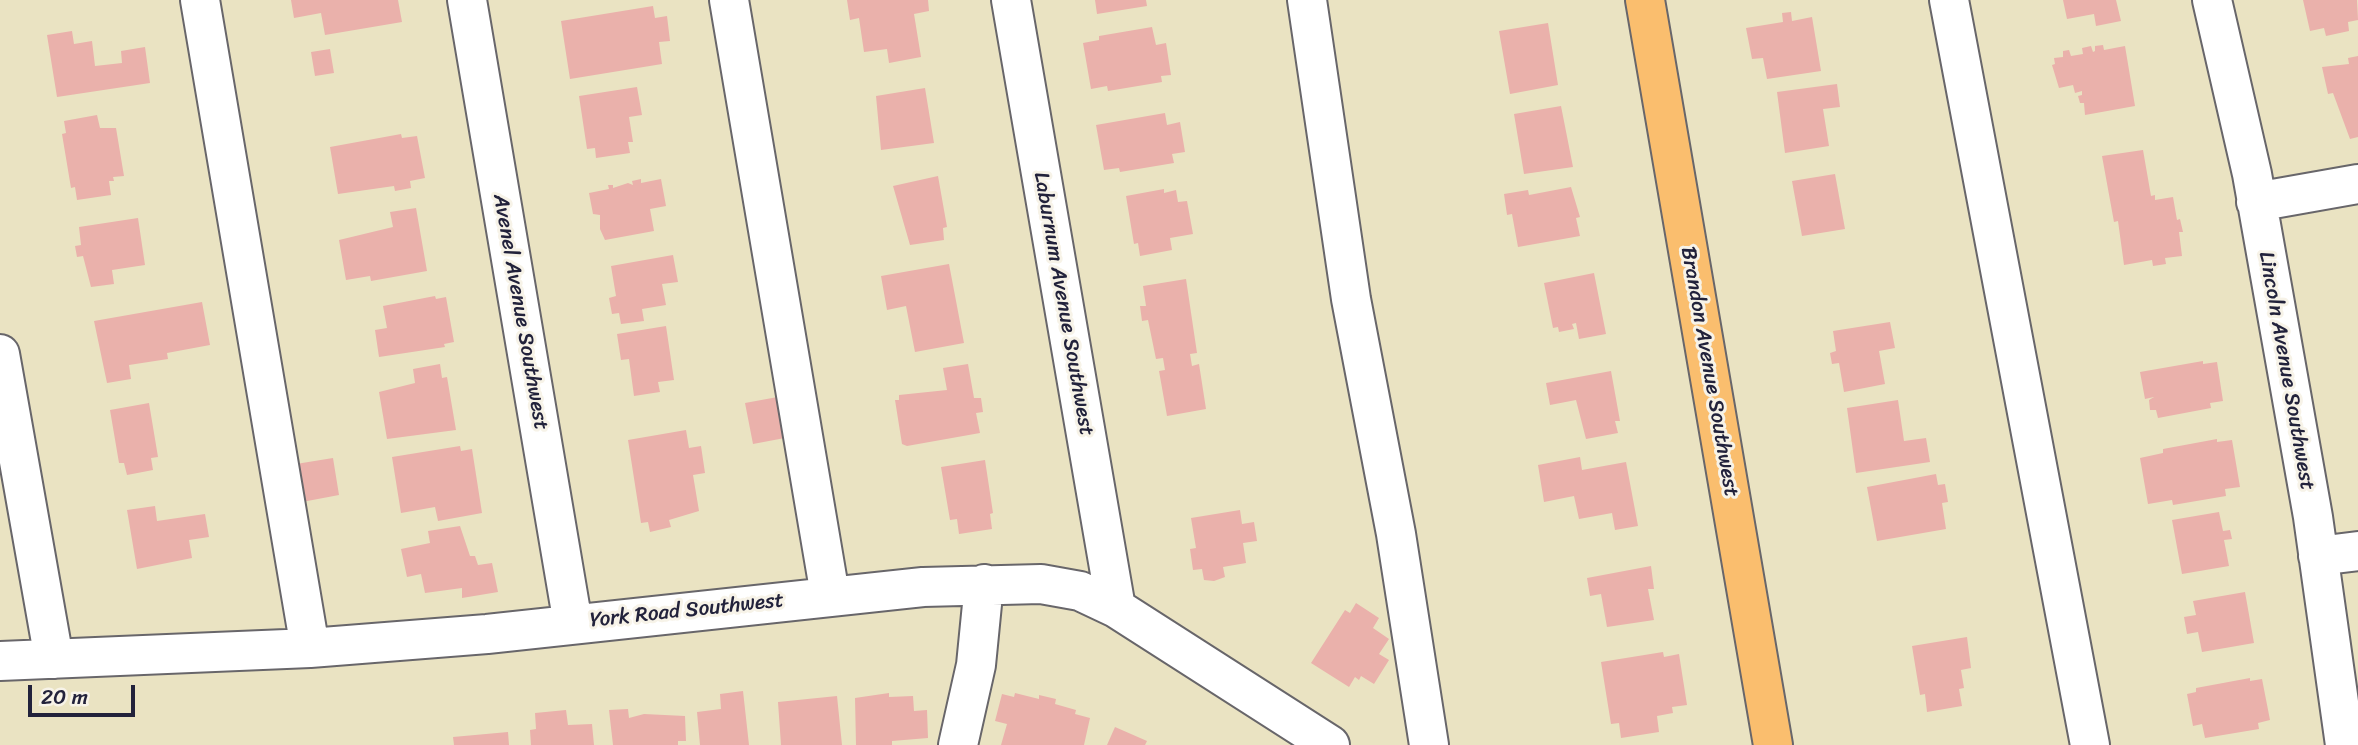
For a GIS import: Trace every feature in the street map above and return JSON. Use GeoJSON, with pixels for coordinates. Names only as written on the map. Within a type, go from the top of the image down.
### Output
{"type":"FeatureCollection","features":[{"type":"Feature","properties":{"kind":"main road","name":"Brandon Avenue Southwest"},"geometry":{"type":"LineString","coordinates":[[1645,0],[1773,745]]}},
{"type":"Feature","properties":{"kind":"street"},"geometry":{"type":"LineString","coordinates":[[200,0],[310,648]]}},
{"type":"Feature","properties":{"kind":"street","name":"Avenel Avenue Southwest"},"geometry":{"type":"LineString","coordinates":[[467,0],[573,624]]}},
{"type":"Feature","properties":{"kind":"street"},"geometry":{"type":"LineString","coordinates":[[729,0],[830,595]]}},
{"type":"Feature","properties":{"kind":"street","name":"Laburnum Avenue Southwest"},"geometry":{"type":"LineString","coordinates":[[1011,0],[1116,608]]}},
{"type":"Feature","properties":{"kind":"street"},"geometry":{"type":"LineString","coordinates":[[1307,0],[1351,299],[1396,534],[1429,745]]}},
{"type":"Feature","properties":{"kind":"street"},"geometry":{"type":"LineString","coordinates":[[1949,0],[2090,745]]}},
{"type":"Feature","properties":{"kind":"street","name":"Lincoln Avenue Southwest"},"geometry":{"type":"LineString","coordinates":[[2212,0],[2256,202],[2318,556],[2345,745]]}},
{"type":"Feature","properties":{"kind":"street"},"geometry":{"type":"LineString","coordinates":[[2256,202],[2358,184]]}},
{"type":"Feature","properties":{"kind":"street"},"geometry":{"type":"LineString","coordinates":[[0,354],[54,659]]}},
{"type":"Feature","properties":{"kind":"street"},"geometry":{"type":"LineString","coordinates":[[2318,556],[2358,551]]}},
{"type":"Feature","properties":{"kind":"street"},"geometry":{"type":"LineString","coordinates":[[958,745],[975,664],[984,584]]}},
{"type":"Feature","properties":{"kind":"street","name":"York Road Southwest"},"geometry":{"type":"LineString","coordinates":[[0,661],[310,648],[573,624],[830,595],[984,584],[1041,584],[1080,591],[1116,608],[1329,745]]}},
{"type":"Feature","properties":{"kind":"building"},"geometry":{"type":"Polygon","coordinates":[[[291,0],[398,0],[402,22],[325,35],[321,13],[294,18],[291,0]]]}},
{"type":"Feature","properties":{"kind":"building"},"geometry":{"type":"Polygon","coordinates":[[[847,0],[928,0],[929,11],[914,14],[921,57],[889,63],[887,49],[864,52],[859,18],[850,20],[847,0]]]}},
{"type":"Feature","properties":{"kind":"building"},"geometry":{"type":"Polygon","coordinates":[[[1095,0],[1146,0],[1147,6],[1097,14],[1095,0]]]}},
{"type":"Feature","properties":{"kind":"building"},"geometry":{"type":"Polygon","coordinates":[[[2063,0],[2116,0],[2121,21],[2096,26],[2094,14],[2067,19],[2063,0]]]}},
{"type":"Feature","properties":{"kind":"building"},"geometry":{"type":"Polygon","coordinates":[[[2303,0],[2357,0],[2358,20],[2348,22],[2349,31],[2326,36],[2324,28],[2310,31],[2303,0]]]}},
{"type":"Feature","properties":{"kind":"building"},"geometry":{"type":"Polygon","coordinates":[[[653,6],[655,18],[667,16],[670,41],[659,42],[662,64],[570,79],[561,21],[653,6]]]}},
{"type":"Feature","properties":{"kind":"building"},"geometry":{"type":"Polygon","coordinates":[[[1791,12],[1792,21],[1812,17],[1821,71],[1767,79],[1763,58],[1752,59],[1746,28],[1783,22],[1782,13],[1791,12]]]}},
{"type":"Feature","properties":{"kind":"building"},"geometry":{"type":"Polygon","coordinates":[[[1548,23],[1558,85],[1510,94],[1499,31],[1548,23]]]}},
{"type":"Feature","properties":{"kind":"building"},"geometry":{"type":"Polygon","coordinates":[[[1152,27],[1156,45],[1166,43],[1171,75],[1161,76],[1162,82],[1108,91],[1107,86],[1091,89],[1083,43],[1099,40],[1099,36],[1152,27]]]}},
{"type":"Feature","properties":{"kind":"building"},"geometry":{"type":"Polygon","coordinates":[[[72,31],[74,44],[92,41],[95,66],[122,63],[121,51],[145,47],[150,83],[57,97],[47,35],[72,31]]]}},
{"type":"Feature","properties":{"kind":"building"},"geometry":{"type":"Polygon","coordinates":[[[2103,45],[2104,50],[2125,46],[2135,106],[2085,115],[2084,103],[2080,103],[2078,96],[2082,95],[2082,91],[2075,93],[2073,85],[2059,88],[2052,65],[2055,64],[2054,58],[2063,57],[2063,51],[2069,50],[2071,56],[2083,54],[2082,48],[2091,46],[2093,52],[2095,46],[2103,45]]]}},
{"type":"Feature","properties":{"kind":"building"},"geometry":{"type":"Polygon","coordinates":[[[330,49],[334,73],[315,76],[311,52],[330,49]]]}},
{"type":"Feature","properties":{"kind":"building"},"geometry":{"type":"Polygon","coordinates":[[[2358,56],[2358,137],[2350,139],[2333,93],[2328,94],[2322,67],[2349,64],[2348,58],[2358,56]]]}},
{"type":"Feature","properties":{"kind":"building"},"geometry":{"type":"Polygon","coordinates":[[[1837,84],[1840,107],[1823,109],[1829,146],[1785,153],[1777,92],[1837,84]]]}},
{"type":"Feature","properties":{"kind":"building"},"geometry":{"type":"Polygon","coordinates":[[[637,87],[642,115],[629,117],[633,142],[628,142],[630,153],[596,158],[595,148],[587,149],[579,96],[637,87]]]}},
{"type":"Feature","properties":{"kind":"building"},"geometry":{"type":"Polygon","coordinates":[[[925,88],[934,143],[881,150],[876,96],[925,88]]]}},
{"type":"Feature","properties":{"kind":"building"},"geometry":{"type":"Polygon","coordinates":[[[1561,106],[1573,167],[1524,174],[1514,114],[1561,106]]]}},
{"type":"Feature","properties":{"kind":"building"},"geometry":{"type":"Polygon","coordinates":[[[1165,113],[1167,125],[1180,122],[1185,152],[1172,154],[1174,163],[1120,172],[1119,168],[1104,170],[1096,125],[1165,113]]]}},
{"type":"Feature","properties":{"kind":"building"},"geometry":{"type":"Polygon","coordinates":[[[97,115],[100,128],[116,128],[124,176],[113,177],[114,181],[109,181],[111,195],[77,200],[75,187],[71,188],[62,134],[66,133],[64,121],[97,115]]]}},
{"type":"Feature","properties":{"kind":"building"},"geometry":{"type":"Polygon","coordinates":[[[401,134],[402,138],[417,136],[425,178],[410,181],[411,188],[395,191],[394,186],[338,194],[330,147],[401,134]]]}},
{"type":"Feature","properties":{"kind":"building"},"geometry":{"type":"Polygon","coordinates":[[[2143,150],[2151,196],[2155,195],[2155,200],[2173,197],[2177,220],[2180,219],[2183,232],[2179,232],[2182,256],[2165,258],[2166,264],[2153,266],[2152,260],[2124,265],[2118,221],[2114,222],[2102,156],[2143,150]]]}},
{"type":"Feature","properties":{"kind":"building"},"geometry":{"type":"Polygon","coordinates":[[[1835,174],[1845,229],[1802,236],[1792,181],[1835,174]]]}},
{"type":"Feature","properties":{"kind":"building"},"geometry":{"type":"Polygon","coordinates":[[[938,176],[947,227],[943,228],[944,240],[910,245],[893,186],[938,176]]]}},
{"type":"Feature","properties":{"kind":"building"},"geometry":{"type":"Polygon","coordinates":[[[641,179],[641,183],[661,179],[666,206],[650,209],[654,231],[605,240],[600,229],[600,215],[593,214],[589,193],[609,189],[608,185],[613,185],[613,188],[628,183],[633,185],[632,181],[641,179]]]}},
{"type":"Feature","properties":{"kind":"building"},"geometry":{"type":"Polygon","coordinates":[[[1571,187],[1580,217],[1576,218],[1580,236],[1518,247],[1512,214],[1507,215],[1504,194],[1528,190],[1529,195],[1571,187]]]}},
{"type":"Feature","properties":{"kind":"building"},"geometry":{"type":"Polygon","coordinates":[[[1164,189],[1164,193],[1176,190],[1178,202],[1187,201],[1193,234],[1170,238],[1172,250],[1140,256],[1138,243],[1134,244],[1126,196],[1164,189]]]}},
{"type":"Feature","properties":{"kind":"building"},"geometry":{"type":"Polygon","coordinates":[[[416,208],[427,271],[371,281],[370,276],[346,280],[339,240],[393,227],[390,212],[416,208]]]}},
{"type":"Feature","properties":{"kind":"building"},"geometry":{"type":"Polygon","coordinates":[[[138,218],[145,265],[112,270],[114,284],[91,287],[83,256],[77,257],[75,246],[81,245],[79,227],[138,218]]]}},
{"type":"Feature","properties":{"kind":"building"},"geometry":{"type":"Polygon","coordinates":[[[673,255],[678,282],[662,284],[666,305],[642,309],[644,321],[621,324],[619,313],[612,314],[609,298],[616,296],[611,266],[673,255]]]}},
{"type":"Feature","properties":{"kind":"building"},"geometry":{"type":"Polygon","coordinates":[[[949,264],[964,343],[915,352],[906,306],[887,310],[881,276],[949,264]]]}},
{"type":"Feature","properties":{"kind":"building"},"geometry":{"type":"Polygon","coordinates":[[[1594,273],[1606,334],[1579,339],[1576,323],[1572,324],[1574,329],[1559,332],[1558,327],[1553,328],[1544,283],[1594,273]]]}},
{"type":"Feature","properties":{"kind":"building"},"geometry":{"type":"Polygon","coordinates":[[[1186,279],[1197,353],[1190,354],[1192,366],[1199,364],[1206,409],[1167,416],[1159,371],[1165,370],[1163,358],[1156,359],[1148,320],[1142,321],[1140,306],[1146,306],[1143,286],[1186,279]]]}},
{"type":"Feature","properties":{"kind":"building"},"geometry":{"type":"Polygon","coordinates":[[[435,296],[436,299],[446,297],[454,342],[444,344],[445,347],[379,357],[375,330],[387,328],[383,306],[435,296]]]}},
{"type":"Feature","properties":{"kind":"building"},"geometry":{"type":"Polygon","coordinates":[[[202,302],[210,345],[167,353],[168,359],[129,365],[131,379],[107,383],[94,321],[202,302]]]}},
{"type":"Feature","properties":{"kind":"building"},"geometry":{"type":"Polygon","coordinates":[[[1890,322],[1895,348],[1879,351],[1885,384],[1844,392],[1839,363],[1832,364],[1830,353],[1836,351],[1833,331],[1890,322]]]}},
{"type":"Feature","properties":{"kind":"building"},"geometry":{"type":"Polygon","coordinates":[[[666,326],[674,380],[658,382],[660,392],[634,396],[629,359],[621,360],[617,334],[666,326]]]}},
{"type":"Feature","properties":{"kind":"building"},"geometry":{"type":"Polygon","coordinates":[[[2203,361],[2203,364],[2217,362],[2223,401],[2210,403],[2211,408],[2158,418],[2156,410],[2150,410],[2149,400],[2154,397],[2145,399],[2140,372],[2203,361]]]}},
{"type":"Feature","properties":{"kind":"building"},"geometry":{"type":"Polygon","coordinates":[[[440,364],[442,378],[447,377],[456,430],[387,439],[379,392],[415,383],[413,369],[440,364]]]}},
{"type":"Feature","properties":{"kind":"building"},"geometry":{"type":"Polygon","coordinates":[[[968,364],[974,398],[981,398],[983,412],[976,413],[980,433],[907,446],[902,444],[895,400],[899,400],[899,395],[947,390],[943,368],[968,364]]]}},
{"type":"Feature","properties":{"kind":"building"},"geometry":{"type":"Polygon","coordinates":[[[1611,371],[1620,421],[1615,421],[1618,433],[1586,439],[1576,400],[1550,405],[1546,383],[1611,371]]]}},
{"type":"Feature","properties":{"kind":"building"},"geometry":{"type":"Polygon","coordinates":[[[783,396],[790,437],[753,444],[745,403],[783,396]]]}},
{"type":"Feature","properties":{"kind":"building"},"geometry":{"type":"Polygon","coordinates":[[[1898,400],[1904,441],[1926,438],[1930,462],[1856,473],[1847,408],[1898,400]]]}},
{"type":"Feature","properties":{"kind":"building"},"geometry":{"type":"Polygon","coordinates":[[[149,403],[158,457],[151,458],[153,470],[127,475],[124,463],[119,463],[110,410],[149,403]]]}},
{"type":"Feature","properties":{"kind":"building"},"geometry":{"type":"Polygon","coordinates":[[[686,430],[689,448],[701,446],[705,473],[693,475],[699,511],[669,520],[671,527],[650,532],[648,522],[641,523],[628,440],[686,430]]]}},
{"type":"Feature","properties":{"kind":"building"},"geometry":{"type":"Polygon","coordinates":[[[2217,439],[2217,442],[2232,440],[2240,487],[2225,489],[2226,496],[2173,505],[2172,500],[2148,504],[2140,458],[2163,453],[2163,449],[2217,439]]]}},
{"type":"Feature","properties":{"kind":"building"},"geometry":{"type":"Polygon","coordinates":[[[460,446],[461,451],[472,449],[482,513],[438,521],[435,507],[401,513],[392,457],[460,446]]]}},
{"type":"Feature","properties":{"kind":"building"},"geometry":{"type":"Polygon","coordinates":[[[1580,457],[1582,470],[1626,462],[1638,526],[1615,530],[1612,513],[1579,519],[1574,496],[1544,502],[1538,465],[1580,457]]]}},
{"type":"Feature","properties":{"kind":"building"},"geometry":{"type":"Polygon","coordinates":[[[333,458],[339,495],[302,502],[296,464],[333,458]]]}},
{"type":"Feature","properties":{"kind":"building"},"geometry":{"type":"Polygon","coordinates":[[[985,460],[993,513],[990,514],[992,529],[959,534],[957,519],[950,520],[941,467],[985,460]]]}},
{"type":"Feature","properties":{"kind":"building"},"geometry":{"type":"Polygon","coordinates":[[[1936,474],[1938,485],[1945,484],[1948,502],[1942,503],[1946,529],[1877,541],[1867,487],[1936,474]]]}},
{"type":"Feature","properties":{"kind":"building"},"geometry":{"type":"Polygon","coordinates":[[[155,506],[157,521],[205,514],[209,537],[189,540],[192,558],[137,569],[127,510],[155,506]]]}},
{"type":"Feature","properties":{"kind":"building"},"geometry":{"type":"Polygon","coordinates":[[[1240,510],[1242,524],[1254,522],[1257,541],[1243,543],[1246,563],[1223,567],[1225,577],[1214,581],[1204,580],[1202,569],[1193,570],[1190,549],[1196,548],[1191,518],[1240,510]]]}},
{"type":"Feature","properties":{"kind":"building"},"geometry":{"type":"Polygon","coordinates":[[[2219,512],[2223,531],[2230,530],[2232,539],[2224,540],[2229,566],[2182,574],[2172,520],[2219,512]]]}},
{"type":"Feature","properties":{"kind":"building"},"geometry":{"type":"Polygon","coordinates":[[[460,526],[470,556],[475,556],[478,565],[492,563],[498,592],[462,598],[462,588],[425,593],[421,574],[407,577],[401,549],[430,543],[428,531],[460,526]]]}},
{"type":"Feature","properties":{"kind":"building"},"geometry":{"type":"Polygon","coordinates":[[[1651,566],[1654,589],[1648,589],[1654,620],[1607,627],[1601,594],[1590,596],[1587,578],[1651,566]]]}},
{"type":"Feature","properties":{"kind":"building"},"geometry":{"type":"Polygon","coordinates":[[[2245,592],[2254,643],[2202,652],[2198,632],[2187,634],[2184,617],[2196,615],[2193,601],[2245,592]]]}},
{"type":"Feature","properties":{"kind":"building"},"geometry":{"type":"Polygon","coordinates":[[[1356,603],[1379,618],[1373,628],[1389,639],[1379,654],[1389,660],[1374,684],[1361,676],[1359,680],[1355,677],[1349,687],[1311,663],[1345,610],[1350,613],[1356,603]]]}},
{"type":"Feature","properties":{"kind":"building"},"geometry":{"type":"Polygon","coordinates":[[[1967,637],[1971,668],[1961,670],[1964,688],[1959,689],[1962,706],[1927,712],[1925,694],[1920,695],[1912,646],[1967,637]]]}},
{"type":"Feature","properties":{"kind":"building"},"geometry":{"type":"Polygon","coordinates":[[[1663,652],[1664,657],[1679,654],[1687,705],[1672,707],[1673,713],[1657,716],[1659,732],[1621,738],[1619,723],[1611,724],[1601,662],[1663,652]]]}},
{"type":"Feature","properties":{"kind":"building"},"geometry":{"type":"Polygon","coordinates":[[[2250,678],[2250,681],[2262,679],[2270,720],[2258,723],[2259,729],[2205,738],[2202,724],[2193,726],[2187,694],[2196,692],[2196,688],[2250,678]]]}},
{"type":"Feature","properties":{"kind":"building"},"geometry":{"type":"Polygon","coordinates":[[[743,691],[749,745],[700,745],[697,712],[721,709],[720,694],[743,691]]]}},
{"type":"Feature","properties":{"kind":"building"},"geometry":{"type":"Polygon","coordinates":[[[889,693],[889,697],[913,696],[914,711],[927,710],[928,738],[892,741],[892,745],[856,745],[855,698],[889,693]]]}},
{"type":"Feature","properties":{"kind":"building"},"geometry":{"type":"Polygon","coordinates":[[[1015,693],[1039,699],[1039,695],[1056,699],[1055,704],[1076,710],[1075,714],[1090,718],[1084,745],[1001,745],[1007,724],[995,721],[1002,694],[1014,697],[1015,693]]]}},
{"type":"Feature","properties":{"kind":"building"},"geometry":{"type":"Polygon","coordinates":[[[837,696],[842,745],[781,745],[778,702],[837,696]]]}},
{"type":"Feature","properties":{"kind":"building"},"geometry":{"type":"Polygon","coordinates":[[[628,709],[629,718],[644,714],[685,716],[686,741],[678,741],[678,745],[613,745],[609,710],[628,709]]]}},
{"type":"Feature","properties":{"kind":"building"},"geometry":{"type":"Polygon","coordinates":[[[566,710],[568,725],[592,724],[594,745],[531,745],[530,730],[536,729],[535,713],[566,710]]]}},
{"type":"Feature","properties":{"kind":"building"},"geometry":{"type":"Polygon","coordinates":[[[1115,727],[1147,741],[1145,745],[1107,745],[1115,727]]]}},
{"type":"Feature","properties":{"kind":"building"},"geometry":{"type":"Polygon","coordinates":[[[508,732],[509,745],[454,745],[453,737],[508,732]]]}}]}
